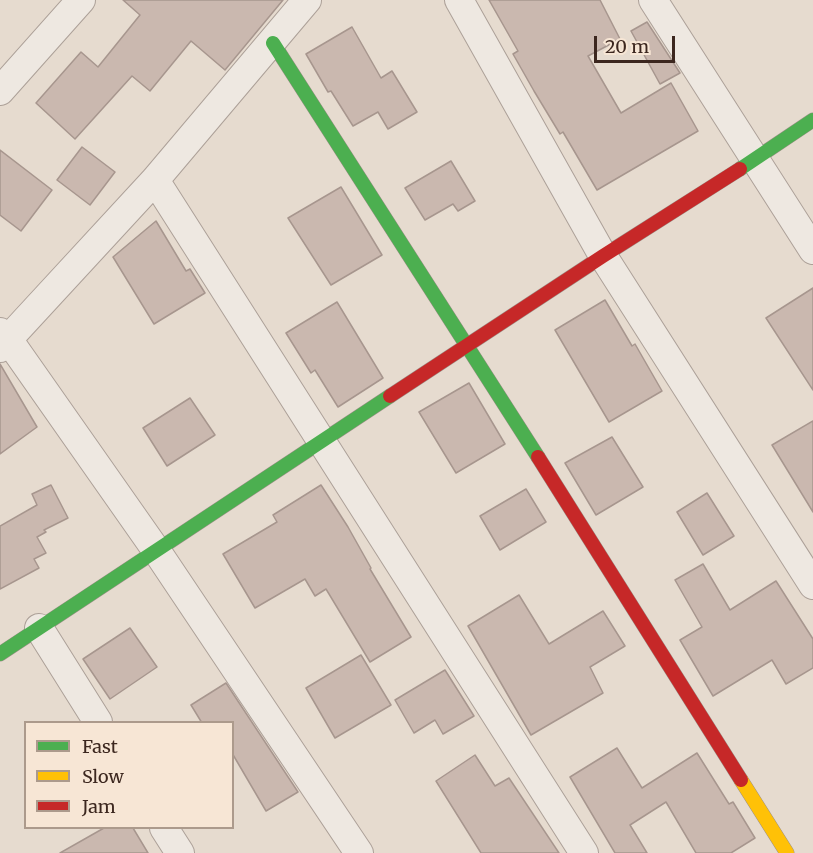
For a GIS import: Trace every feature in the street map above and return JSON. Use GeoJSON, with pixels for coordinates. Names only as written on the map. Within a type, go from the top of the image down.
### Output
{"type":"FeatureCollection","features":[{"type":"Feature","properties":{"kind":"street"},"geometry":{"type":"LineString","coordinates":[[0,91],[81,0]]}},
{"type":"Feature","properties":{"kind":"street"},"geometry":{"type":"LineString","coordinates":[[307,0],[155,180],[3,339],[156,550],[359,853]]}},
{"type":"Feature","properties":{"kind":"street"},"geometry":{"type":"LineString","coordinates":[[459,0],[603,256],[813,585]]}},
{"type":"Feature","properties":{"kind":"street"},"geometry":{"type":"LineString","coordinates":[[652,0],[757,159],[813,250]]}},
{"type":"Feature","properties":{"kind":"street"},"geometry":{"type":"LineString","coordinates":[[273,43],[468,346],[787,853]]}},
{"type":"Feature","properties":{"kind":"street"},"geometry":{"type":"LineString","coordinates":[[0,654],[321,440],[603,256],[757,159],[813,120]]}},
{"type":"Feature","properties":{"kind":"street"},"geometry":{"type":"LineString","coordinates":[[155,180],[584,853]]}},
{"type":"Feature","properties":{"kind":"street"},"geometry":{"type":"LineString","coordinates":[[39,628],[97,721]]}},
{"type":"Feature","properties":{"kind":"street"},"geometry":{"type":"LineString","coordinates":[[165,829],[180,853]]}},
{"type":"Feature","properties":{"kind":"building"},"geometry":{"type":"Polygon","coordinates":[[[123,0],[283,0],[225,70],[191,41],[150,91],[132,76],[75,139],[36,103],[81,52],[98,67],[140,15],[123,0]]]}},
{"type":"Feature","properties":{"kind":"building"},"geometry":{"type":"Polygon","coordinates":[[[489,0],[600,0],[620,39],[588,56],[621,113],[671,83],[698,131],[597,190],[563,132],[560,134],[534,91],[513,54],[518,51],[489,0]]]}},
{"type":"Feature","properties":{"kind":"building"},"geometry":{"type":"Polygon","coordinates":[[[647,22],[680,73],[660,84],[631,31],[647,22]]]}},
{"type":"Feature","properties":{"kind":"building"},"geometry":{"type":"Polygon","coordinates":[[[352,27],[381,78],[392,71],[417,112],[388,129],[378,112],[353,126],[331,91],[328,92],[306,54],[352,27]]]}},
{"type":"Feature","properties":{"kind":"building"},"geometry":{"type":"Polygon","coordinates":[[[82,147],[115,172],[90,205],[57,180],[82,147]]]}},
{"type":"Feature","properties":{"kind":"building"},"geometry":{"type":"Polygon","coordinates":[[[0,150],[52,190],[21,231],[0,215],[0,150]]]}},
{"type":"Feature","properties":{"kind":"building"},"geometry":{"type":"Polygon","coordinates":[[[451,161],[475,201],[458,211],[453,204],[425,220],[405,188],[451,161]]]}},
{"type":"Feature","properties":{"kind":"building"},"geometry":{"type":"Polygon","coordinates":[[[341,187],[382,255],[331,285],[288,218],[341,187]]]}},
{"type":"Feature","properties":{"kind":"building"},"geometry":{"type":"Polygon","coordinates":[[[156,221],[186,271],[190,269],[205,293],[154,324],[113,257],[156,221]]]}},
{"type":"Feature","properties":{"kind":"building"},"geometry":{"type":"Polygon","coordinates":[[[813,288],[813,390],[766,318],[813,288]]]}},
{"type":"Feature","properties":{"kind":"building"},"geometry":{"type":"Polygon","coordinates":[[[605,300],[632,346],[635,344],[662,391],[609,422],[555,330],[605,300]]]}},
{"type":"Feature","properties":{"kind":"building"},"geometry":{"type":"Polygon","coordinates":[[[337,302],[383,378],[338,407],[315,370],[311,373],[286,333],[337,302]]]}},
{"type":"Feature","properties":{"kind":"building"},"geometry":{"type":"Polygon","coordinates":[[[0,364],[37,427],[0,454],[0,364]]]}},
{"type":"Feature","properties":{"kind":"building"},"geometry":{"type":"Polygon","coordinates":[[[469,383],[505,444],[456,473],[419,412],[469,383]]]}},
{"type":"Feature","properties":{"kind":"building"},"geometry":{"type":"Polygon","coordinates":[[[190,398],[215,435],[167,466],[143,428],[190,398]]]}},
{"type":"Feature","properties":{"kind":"building"},"geometry":{"type":"Polygon","coordinates":[[[813,421],[813,512],[772,445],[813,421]]]}},
{"type":"Feature","properties":{"kind":"building"},"geometry":{"type":"Polygon","coordinates":[[[612,437],[643,487],[596,515],[565,463],[612,437]]]}},
{"type":"Feature","properties":{"kind":"building"},"geometry":{"type":"Polygon","coordinates":[[[51,485],[68,518],[44,530],[46,532],[37,537],[46,553],[34,559],[39,568],[0,589],[0,526],[37,505],[32,494],[51,485]]]}},
{"type":"Feature","properties":{"kind":"building"},"geometry":{"type":"Polygon","coordinates":[[[321,485],[348,527],[411,637],[370,662],[326,589],[315,596],[305,579],[255,608],[223,554],[277,522],[273,515],[321,485]]]}},
{"type":"Feature","properties":{"kind":"building"},"geometry":{"type":"Polygon","coordinates":[[[526,489],[546,522],[500,550],[480,516],[526,489]]]}},
{"type":"Feature","properties":{"kind":"building"},"geometry":{"type":"Polygon","coordinates":[[[707,493],[734,536],[703,555],[677,512],[707,493]]]}},
{"type":"Feature","properties":{"kind":"building"},"geometry":{"type":"Polygon","coordinates":[[[703,564],[730,610],[776,581],[813,639],[813,668],[786,684],[772,660],[713,696],[680,640],[702,627],[675,580],[703,564]]]}},
{"type":"Feature","properties":{"kind":"building"},"geometry":{"type":"Polygon","coordinates":[[[519,595],[549,644],[603,611],[625,646],[590,667],[603,693],[531,735],[468,626],[519,595]]]}},
{"type":"Feature","properties":{"kind":"building"},"geometry":{"type":"Polygon","coordinates":[[[130,628],[157,667],[110,699],[83,659],[130,628]]]}},
{"type":"Feature","properties":{"kind":"building"},"geometry":{"type":"Polygon","coordinates":[[[361,655],[391,705],[335,738],[306,688],[361,655]]]}},
{"type":"Feature","properties":{"kind":"building"},"geometry":{"type":"Polygon","coordinates":[[[445,670],[474,716],[443,734],[435,720],[414,733],[395,700],[445,670]]]}},
{"type":"Feature","properties":{"kind":"building"},"geometry":{"type":"Polygon","coordinates":[[[226,683],[298,792],[266,811],[234,756],[234,721],[201,721],[191,705],[226,683]]]}},
{"type":"Feature","properties":{"kind":"building"},"geometry":{"type":"Polygon","coordinates":[[[617,748],[642,788],[697,753],[729,804],[733,802],[755,838],[731,853],[696,853],[666,802],[630,825],[647,853],[615,853],[570,777],[617,748]]]}},
{"type":"Feature","properties":{"kind":"building"},"geometry":{"type":"Polygon","coordinates":[[[475,755],[495,786],[509,778],[559,853],[481,853],[436,781],[475,755]]]}},
{"type":"Feature","properties":{"kind":"building"},"geometry":{"type":"Polygon","coordinates":[[[102,829],[134,829],[148,853],[60,853],[102,829]]]}},
{"type":"Feature","properties":{"kind":"traffic: fast"},"geometry":{"type":"LineString","coordinates":[[273,43],[538,457]]}},
{"type":"Feature","properties":{"kind":"traffic: fast"},"geometry":{"type":"LineString","coordinates":[[740,169],[813,120]]}},
{"type":"Feature","properties":{"kind":"traffic: fast"},"geometry":{"type":"LineString","coordinates":[[0,654],[390,396]]}},
{"type":"Feature","properties":{"kind":"traffic: slow"},"geometry":{"type":"LineString","coordinates":[[741,780],[787,853]]}},
{"type":"Feature","properties":{"kind":"traffic: jam"},"geometry":{"type":"LineString","coordinates":[[390,396],[740,169]]}},
{"type":"Feature","properties":{"kind":"traffic: jam"},"geometry":{"type":"LineString","coordinates":[[538,457],[741,780]]}}]}
